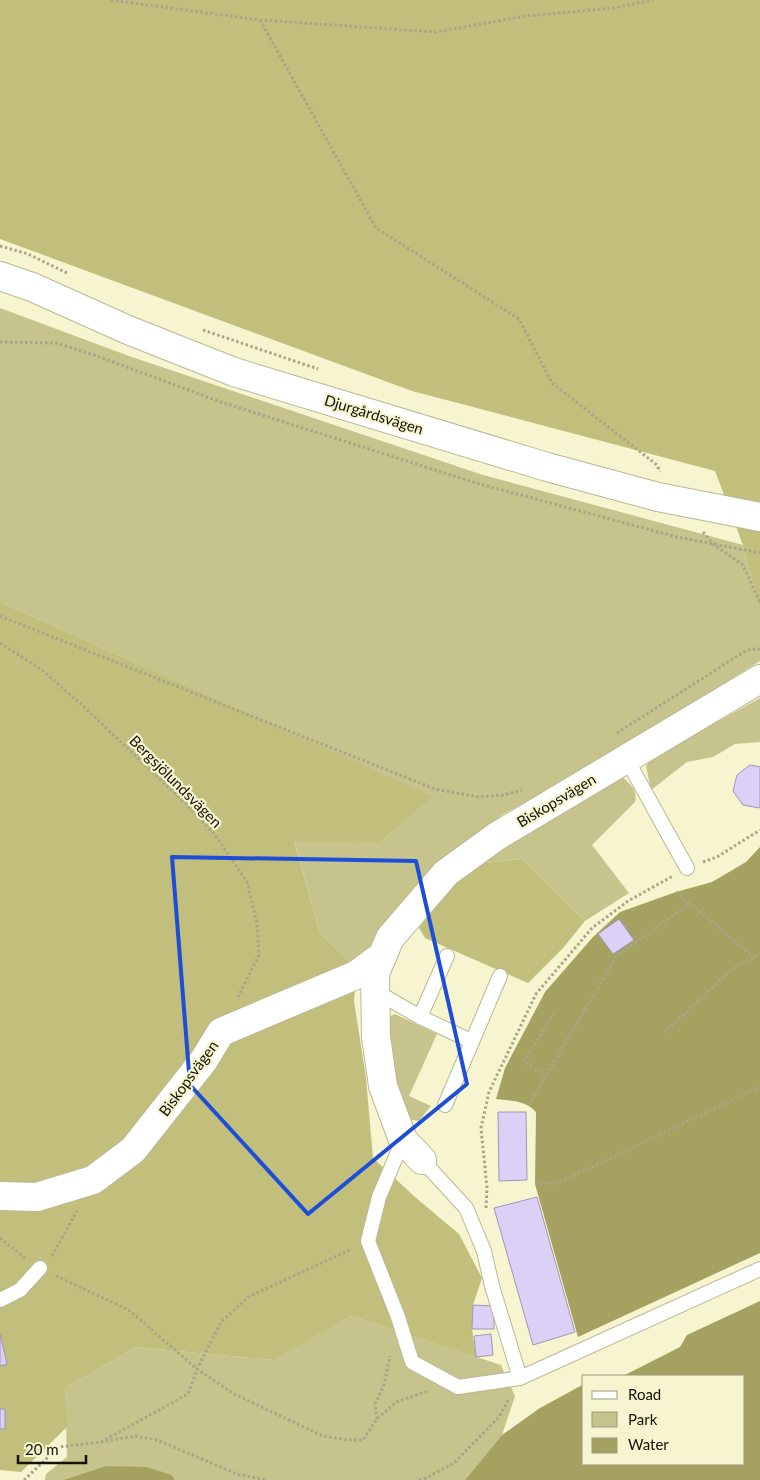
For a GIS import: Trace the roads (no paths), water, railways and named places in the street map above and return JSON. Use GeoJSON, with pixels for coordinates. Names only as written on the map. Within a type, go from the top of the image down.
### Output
{"type":"FeatureCollection","features":[{"type":"Feature","properties":{"kind":"street","name":"Djurgårdsvägen"},"geometry":{"type":"LineString","coordinates":[[0,276],[32,287],[128,330],[234,372],[547,467],[658,497],[760,517]]}},
{"type":"Feature","properties":{"kind":"street","name":"Biskopsvägen"},"geometry":{"type":"LineString","coordinates":[[422,1160],[403,1140],[383,1086],[376,1037],[375,974],[390,938],[446,873],[497,836],[760,679]]}},
{"type":"Feature","properties":{"kind":"street","name":"Biskopsvägen"},"geometry":{"type":"LineString","coordinates":[[0,1196],[37,1197],[93,1180],[133,1150],[204,1060],[220,1032],[356,975],[382,955]]}},
{"type":"Feature","properties":{"kind":"lane"},"geometry":{"type":"LineString","coordinates":[[626,758],[687,868]]}},
{"type":"Feature","properties":{"kind":"lane"},"geometry":{"type":"LineString","coordinates":[[420,1017],[447,956]]}},
{"type":"Feature","properties":{"kind":"lane"},"geometry":{"type":"LineString","coordinates":[[445,1105],[500,976]]}},
{"type":"Feature","properties":{"kind":"lane"},"geometry":{"type":"LineString","coordinates":[[376,992],[420,1017],[472,1041]]}},
{"type":"Feature","properties":{"kind":"lane"},"geometry":{"type":"LineString","coordinates":[[403,1140],[379,1197],[368,1241],[398,1317],[412,1362],[458,1387],[520,1378],[760,1269]]}},
{"type":"Feature","properties":{"kind":"lane"},"geometry":{"type":"LineString","coordinates":[[422,1160],[466,1208],[484,1251],[492,1286],[520,1378]]}},
{"type":"Feature","properties":{"kind":"lane"},"geometry":{"type":"LineString","coordinates":[[0,1300],[20,1290],[40,1268]]}},
{"type":"Feature","properties":{"kind":"water"},"geometry":{"type":"Polygon","coordinates":[[[760,847],[760,1253],[578,1337],[535,1184],[536,1112],[523,1103],[496,1099],[505,1068],[545,992],[593,937],[620,912],[676,892],[712,882],[746,862],[760,847]]]}},
{"type":"Feature","properties":{"kind":"water"},"geometry":{"type":"Polygon","coordinates":[[[760,1301],[760,1480],[465,1480],[502,1435],[540,1408],[582,1385],[582,1465],[745,1465],[745,1375],[625,1375],[680,1347],[687,1335],[760,1301]]]}},
{"type":"Feature","properties":{"kind":"water"},"geometry":{"type":"Polygon","coordinates":[[[106,1466],[146,1467],[172,1475],[175,1480],[63,1480],[106,1466]]]}}]}
